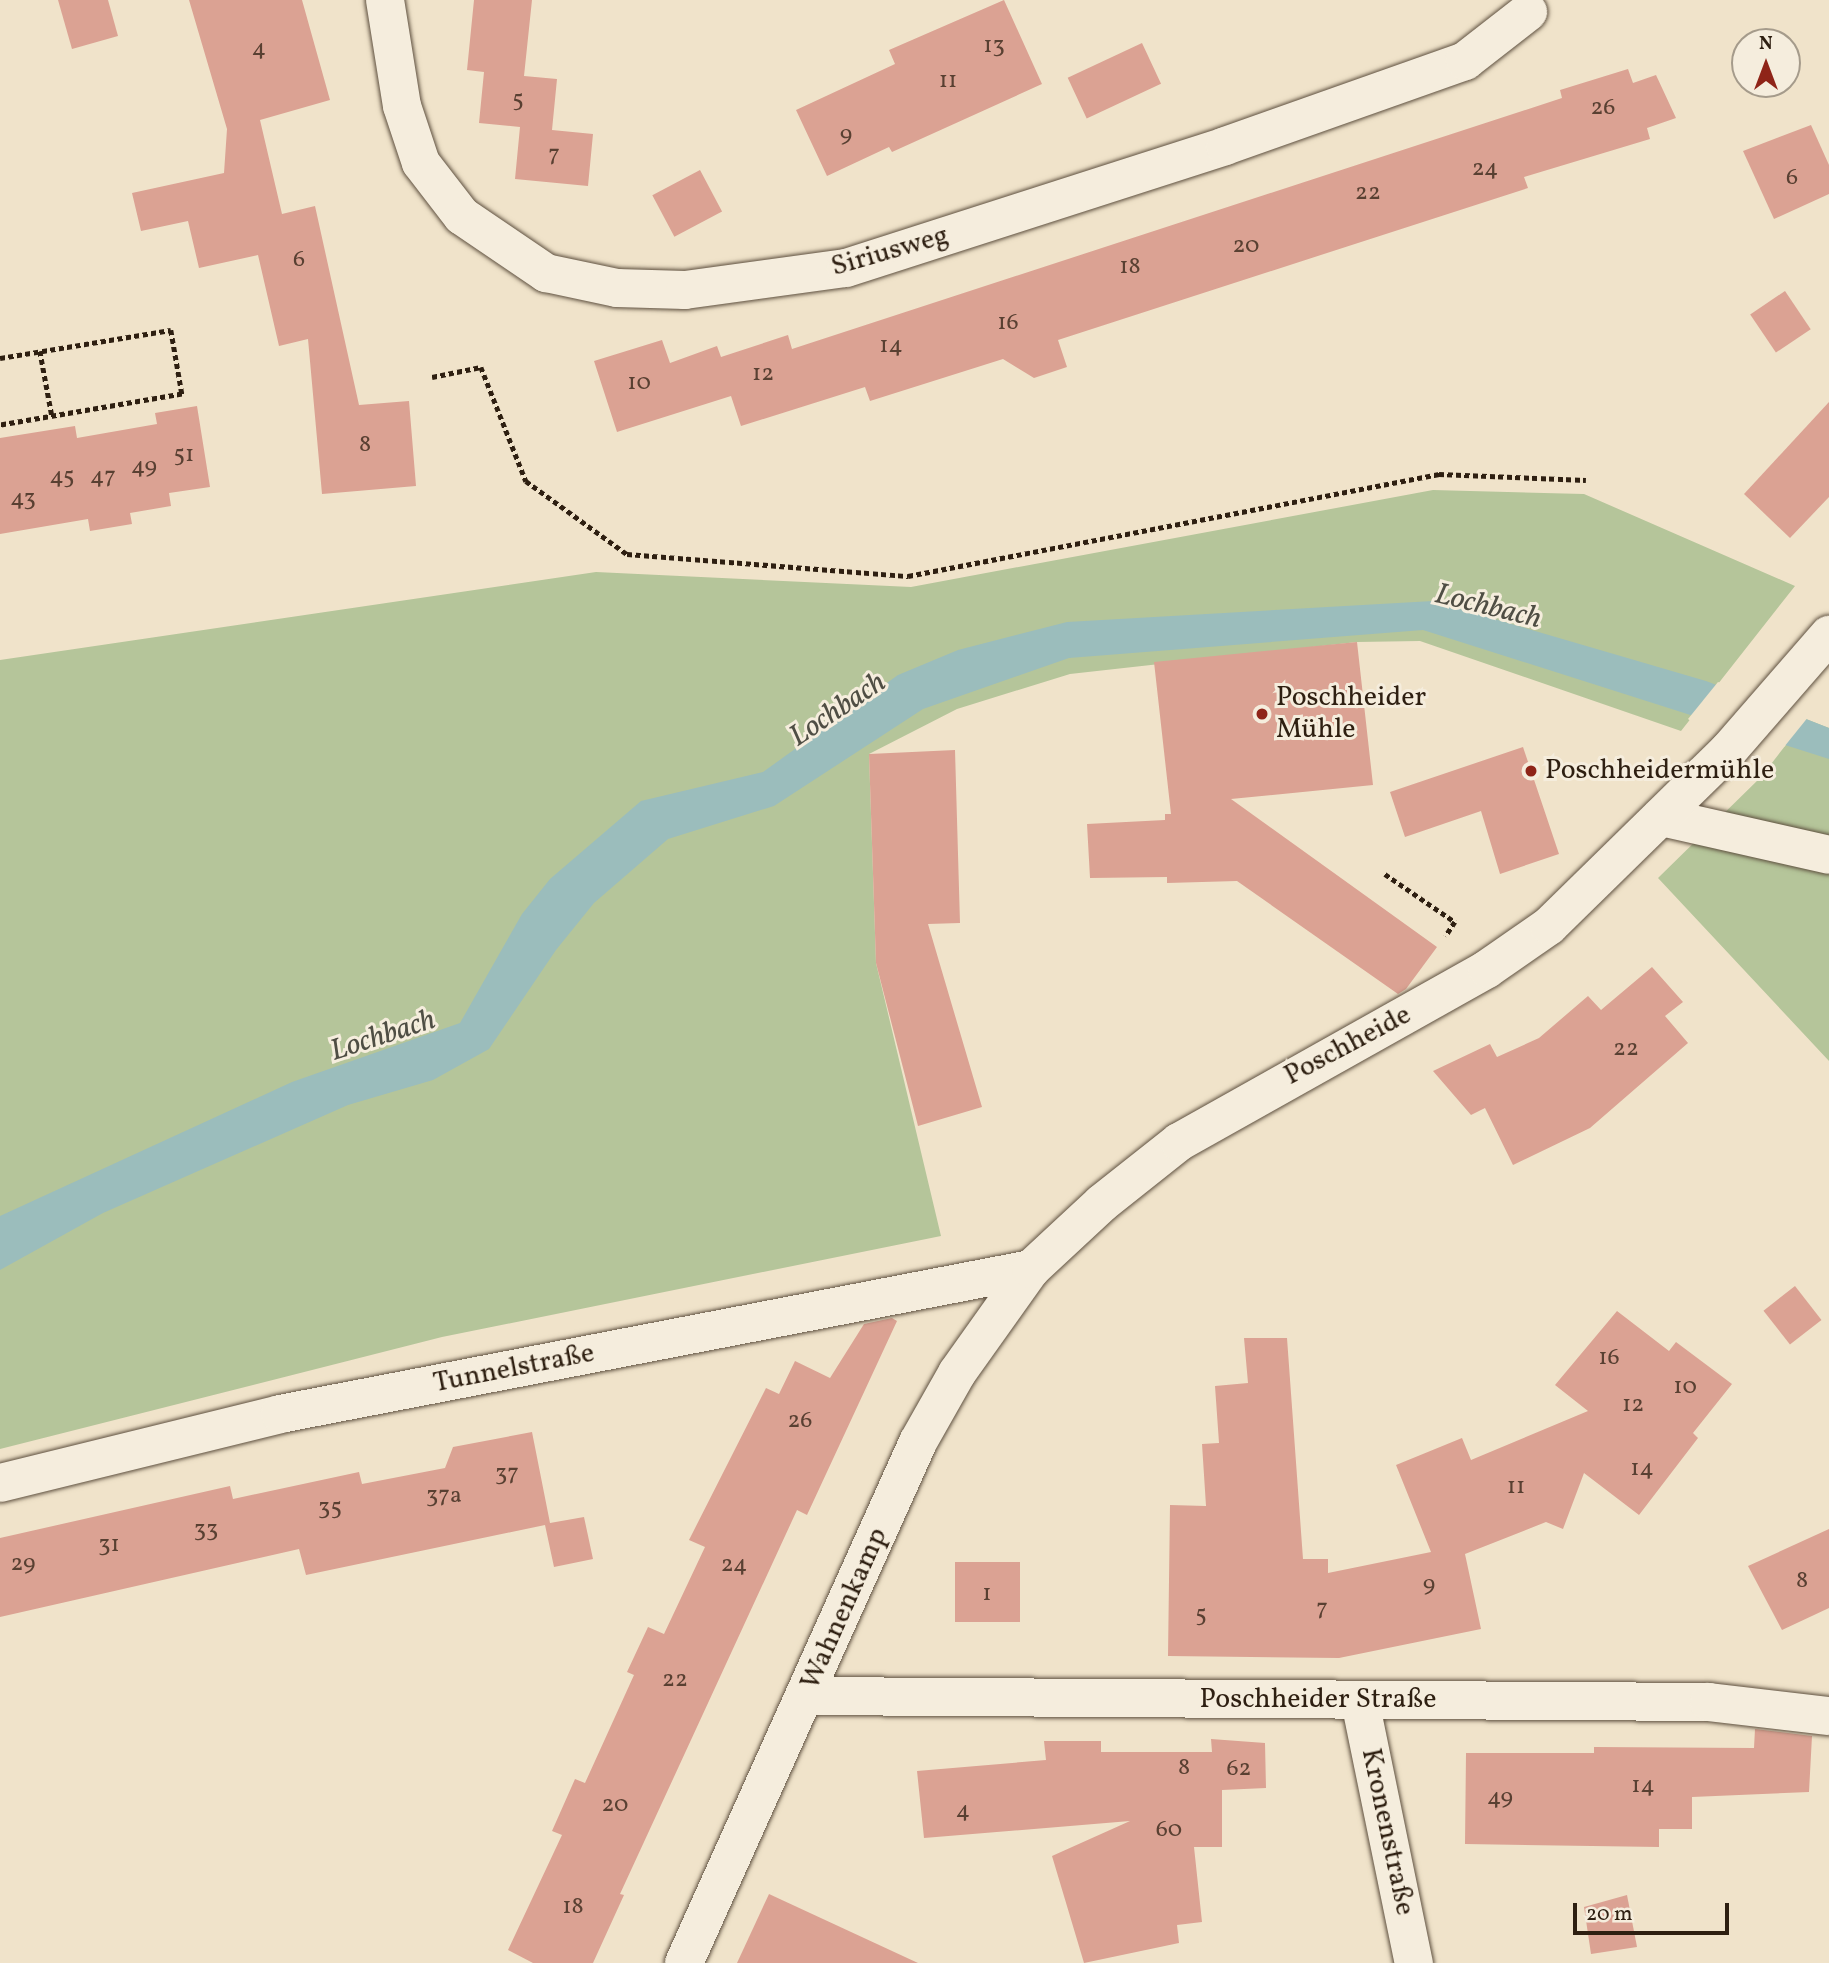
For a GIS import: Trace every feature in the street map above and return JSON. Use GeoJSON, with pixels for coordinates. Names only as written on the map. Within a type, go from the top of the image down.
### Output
{"type":"FeatureCollection","features":[{"type":"Feature","properties":{"kind":"street","name":"Siriusweg"},"geometry":{"type":"LineString","coordinates":[[385,0],[402,106],[421,163],[462,216],[546,273],[617,288],[685,290],[765,282],[846,268],[1212,150],[1465,61],[1528,12]]}},
{"type":"Feature","properties":{"kind":"street","name":"Poschheide"},"geometry":{"type":"LineString","coordinates":[[1031,1269],[1102,1203],[1179,1142],[1487,969],[1549,926],[1728,751],[1829,635]]}},
{"type":"Feature","properties":{"kind":"street"},"geometry":{"type":"LineString","coordinates":[[1661,817],[1829,855]]}},
{"type":"Feature","properties":{"kind":"street","name":"Tunnelstraße"},"geometry":{"type":"LineString","coordinates":[[0,1483],[281,1414],[1031,1269]]}},
{"type":"Feature","properties":{"kind":"street","name":"Wahnenkamp"},"geometry":{"type":"LineString","coordinates":[[684,1963],[918,1442],[957,1373],[1031,1269]]}},
{"type":"Feature","properties":{"kind":"street","name":"Poschheider Straße"},"geometry":{"type":"LineString","coordinates":[[806,1696],[1709,1702],[1829,1716]]}},
{"type":"Feature","properties":{"kind":"street","name":"Kronenstraße"},"geometry":{"type":"LineString","coordinates":[[1360,1701],[1414,1963]]}},
{"type":"Feature","properties":{"kind":"path"},"geometry":{"type":"LineString","coordinates":[[0,358],[171,330],[182,394],[0,425]]}},
{"type":"Feature","properties":{"kind":"path"},"geometry":{"type":"LineString","coordinates":[[40,351],[52,416]]}},
{"type":"Feature","properties":{"kind":"path"},"geometry":{"type":"LineString","coordinates":[[432,377],[481,367],[526,481],[627,554],[908,576],[1439,474],[1586,480]]}},
{"type":"Feature","properties":{"kind":"path"},"geometry":{"type":"LineString","coordinates":[[1385,874],[1455,922]]}},
{"type":"Feature","properties":{"kind":"green space"},"geometry":{"type":"Polygon","coordinates":[[[1433,490],[1584,494],[1795,586],[1681,731],[1420,641],[1357,642],[1070,674],[957,709],[869,754],[876,963],[941,1236],[442,1337],[0,1449],[0,660],[596,572],[911,587],[1433,490]]]}},
{"type":"Feature","properties":{"kind":"green space"},"geometry":{"type":"Polygon","coordinates":[[[1806,719],[1829,728],[1829,1061],[1658,878],[1761,777],[1806,719]]]}},
{"type":"Feature","properties":{"kind":"water"},"geometry":{"type":"Polygon","coordinates":[[[1433,601],[1706,681],[1829,728],[1829,759],[1423,630],[1069,658],[923,709],[774,806],[668,839],[594,903],[556,950],[489,1049],[433,1080],[348,1105],[103,1213],[0,1270],[0,1216],[292,1082],[460,1023],[522,914],[550,879],[641,801],[763,772],[898,675],[958,650],[1067,622],[1433,601]]]}},
{"type":"Feature","properties":{"kind":"pier"},"geometry":{"type":"Polygon","coordinates":[[[1718,682],[1809,716],[1784,747],[1692,722],[1688,719],[1718,682]]]}},
{"type":"Feature","properties":{"kind":"building"},"geometry":{"type":"Polygon","coordinates":[[[58,0],[108,0],[118,36],[72,49],[58,0]]]}},
{"type":"Feature","properties":{"kind":"building"},"geometry":{"type":"Polygon","coordinates":[[[189,0],[302,0],[330,100],[260,120],[282,214],[315,206],[359,405],[409,401],[416,486],[322,494],[308,339],[279,346],[258,255],[199,268],[188,221],[141,231],[132,193],[224,173],[227,129],[189,0]]]}},
{"type":"Feature","properties":{"kind":"building"},"geometry":{"type":"Polygon","coordinates":[[[474,0],[532,0],[524,76],[557,79],[552,130],[593,134],[588,186],[515,179],[520,127],[479,123],[484,72],[467,70],[474,0]]]}},
{"type":"Feature","properties":{"kind":"building"},"geometry":{"type":"Polygon","coordinates":[[[1004,0],[1042,84],[892,152],[889,147],[827,176],[796,110],[895,64],[889,50],[1004,0]]]}},
{"type":"Feature","properties":{"kind":"building"},"geometry":{"type":"Polygon","coordinates":[[[1142,43],[1161,84],[1087,118],[1068,78],[1142,43]]]}},
{"type":"Feature","properties":{"kind":"building"},"geometry":{"type":"Polygon","coordinates":[[[1628,69],[1633,83],[1656,75],[1676,118],[1647,128],[1650,139],[1524,177],[1528,188],[1058,340],[1067,367],[1034,378],[1003,359],[870,401],[865,387],[741,426],[731,396],[617,432],[594,361],[662,340],[670,363],[717,346],[721,357],[788,335],[792,349],[1562,98],[1560,90],[1628,69]]]}},
{"type":"Feature","properties":{"kind":"building"},"geometry":{"type":"Polygon","coordinates":[[[1811,125],[1829,165],[1829,194],[1774,219],[1743,151],[1811,125]]]}},
{"type":"Feature","properties":{"kind":"building"},"geometry":{"type":"Polygon","coordinates":[[[700,170],[722,211],[674,237],[652,195],[700,170]]]}},
{"type":"Feature","properties":{"kind":"building"},"geometry":{"type":"Polygon","coordinates":[[[1785,291],[1811,329],[1776,353],[1750,314],[1785,291]]]}},
{"type":"Feature","properties":{"kind":"building"},"geometry":{"type":"Polygon","coordinates":[[[1829,402],[1829,497],[1790,538],[1744,494],[1829,402]]]}},
{"type":"Feature","properties":{"kind":"building"},"geometry":{"type":"Polygon","coordinates":[[[197,406],[210,487],[169,493],[171,506],[130,513],[132,524],[90,531],[88,519],[0,534],[0,438],[75,426],[77,438],[157,424],[155,413],[197,406]]]}},
{"type":"Feature","properties":{"kind":"building"},"geometry":{"type":"Polygon","coordinates":[[[1357,642],[1373,785],[1231,799],[1437,947],[1406,989],[1398,994],[1237,881],[1167,883],[1167,877],[1090,878],[1087,824],[1165,820],[1165,814],[1171,814],[1154,662],[1357,642]]]}},
{"type":"Feature","properties":{"kind":"building"},"geometry":{"type":"Polygon","coordinates":[[[1523,747],[1559,854],[1500,874],[1481,811],[1405,837],[1390,792],[1523,747]]]}},
{"type":"Feature","properties":{"kind":"building"},"geometry":{"type":"Polygon","coordinates":[[[955,750],[960,923],[928,924],[982,1107],[918,1126],[876,963],[869,754],[955,750]]]}},
{"type":"Feature","properties":{"kind":"building"},"geometry":{"type":"Polygon","coordinates":[[[1652,967],[1683,1002],[1665,1016],[1688,1043],[1590,1128],[1513,1165],[1485,1108],[1471,1115],[1433,1071],[1490,1044],[1497,1057],[1539,1038],[1588,996],[1601,1010],[1652,967]]]}},
{"type":"Feature","properties":{"kind":"building"},"geometry":{"type":"Polygon","coordinates":[[[1795,1286],[1821,1320],[1790,1345],[1763,1311],[1795,1286]]]}},
{"type":"Feature","properties":{"kind":"building"},"geometry":{"type":"Polygon","coordinates":[[[1617,1311],[1669,1351],[1676,1342],[1732,1384],[1693,1433],[1698,1438],[1639,1515],[1584,1473],[1563,1529],[1546,1522],[1465,1554],[1481,1629],[1339,1658],[1168,1656],[1170,1505],[1206,1506],[1202,1444],[1219,1443],[1215,1386],[1248,1383],[1244,1338],[1287,1338],[1303,1559],[1328,1559],[1328,1573],[1431,1552],[1396,1465],[1462,1438],[1471,1460],[1588,1411],[1555,1385],[1617,1311]]]}},
{"type":"Feature","properties":{"kind":"building"},"geometry":{"type":"Polygon","coordinates":[[[892,1318],[897,1321],[807,1515],[797,1510],[620,1894],[624,1895],[593,1963],[533,1963],[508,1950],[562,1835],[552,1831],[575,1779],[585,1783],[634,1675],[627,1672],[648,1627],[664,1634],[705,1547],[689,1540],[766,1388],[779,1394],[795,1361],[830,1378],[864,1324],[892,1318]]]}},
{"type":"Feature","properties":{"kind":"building"},"geometry":{"type":"Polygon","coordinates":[[[532,1432],[550,1523],[584,1517],[593,1559],[554,1567],[545,1525],[306,1575],[299,1549],[0,1617],[0,1538],[230,1486],[233,1499],[359,1472],[362,1484],[445,1468],[453,1447],[532,1432]]]}},
{"type":"Feature","properties":{"kind":"building"},"geometry":{"type":"Polygon","coordinates":[[[1829,1529],[1829,1608],[1782,1630],[1748,1566],[1829,1529]]]}},
{"type":"Feature","properties":{"kind":"building"},"geometry":{"type":"Polygon","coordinates":[[[955,1562],[1020,1562],[1020,1622],[955,1622],[955,1562]]]}},
{"type":"Feature","properties":{"kind":"building"},"geometry":{"type":"Polygon","coordinates":[[[1755,1729],[1812,1736],[1809,1792],[1692,1797],[1692,1829],[1659,1829],[1659,1847],[1465,1844],[1466,1753],[1594,1753],[1594,1747],[1754,1748],[1755,1729]]]}},
{"type":"Feature","properties":{"kind":"building"},"geometry":{"type":"Polygon","coordinates":[[[1211,1739],[1265,1743],[1266,1788],[1222,1790],[1222,1847],[1194,1847],[1202,1922],[1177,1925],[1179,1943],[1084,1963],[1052,1856],[1130,1821],[924,1838],[917,1771],[1046,1760],[1044,1741],[1101,1741],[1101,1752],[1212,1752],[1211,1739]]]}},
{"type":"Feature","properties":{"kind":"building"},"geometry":{"type":"Polygon","coordinates":[[[769,1894],[918,1963],[737,1963],[769,1894]]]}},
{"type":"Feature","properties":{"kind":"building"},"geometry":{"type":"Polygon","coordinates":[[[1627,1895],[1637,1947],[1591,1954],[1584,1907],[1627,1895]]]}},
{"type":"Feature","properties":{"kind":"place","name":"Poschheider Mühle"},"geometry":{"type":"Point","coordinates":[1262,714]}},
{"type":"Feature","properties":{"kind":"place","name":"Poschheidermühle"},"geometry":{"type":"Point","coordinates":[1531,771]}},
{"type":"Feature","properties":{"kind":"water label","name":"Lochbach"},"geometry":{"type":"Point","coordinates":[1488,607]}},
{"type":"Feature","properties":{"kind":"water label","name":"Lochbach"},"geometry":{"type":"Point","coordinates":[838,710]}},
{"type":"Feature","properties":{"kind":"water label","name":"Lochbach"},"geometry":{"type":"Point","coordinates":[383,1036]}}]}
